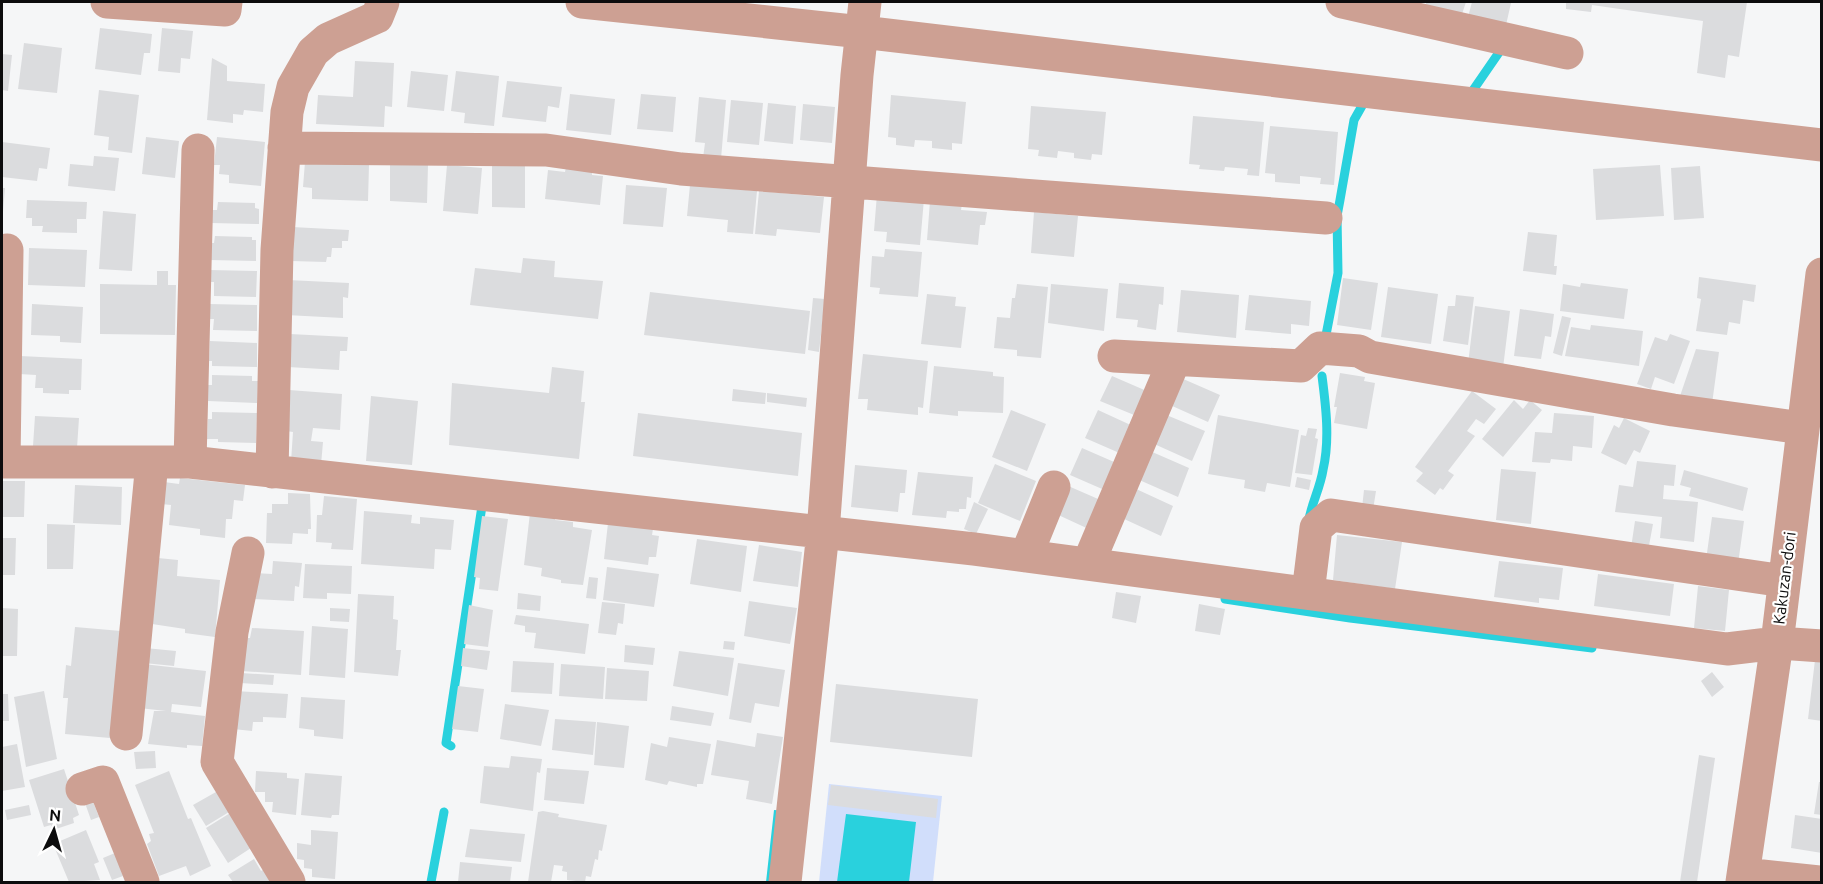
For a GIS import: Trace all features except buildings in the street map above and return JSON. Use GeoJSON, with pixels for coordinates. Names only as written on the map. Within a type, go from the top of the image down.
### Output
{"type":"FeatureCollection","features":[{"type":"Feature","properties":{"kind":"street"},"geometry":{"type":"LineString","coordinates":[[107,2],[225,10],[226,2]]}},
{"type":"Feature","properties":{"kind":"street"},"geometry":{"type":"LineString","coordinates":[[272,472],[277,250],[284,148],[293,87],[308,59],[328,39],[377,17],[383,2]]}},
{"type":"Feature","properties":{"kind":"street"},"geometry":{"type":"LineString","coordinates":[[582,2],[864,17],[1821,145]]}},
{"type":"Feature","properties":{"kind":"street"},"geometry":{"type":"LineString","coordinates":[[1342,2],[1567,53]]}},
{"type":"Feature","properties":{"kind":"street"},"geometry":{"type":"LineString","coordinates":[[785,882],[823,532],[849,182],[864,17]]}},
{"type":"Feature","properties":{"kind":"street"},"geometry":{"type":"LineString","coordinates":[[284,148],[546,150],[681,169],[1326,218]]}},
{"type":"Feature","properties":{"kind":"street"},"geometry":{"type":"LineString","coordinates":[[190,462],[198,150]]}},
{"type":"Feature","properties":{"kind":"street"},"geometry":{"type":"LineString","coordinates":[[7,250],[3,462],[190,462],[1026,556],[1728,649],[1777,643],[1821,646]]}},
{"type":"Feature","properties":{"kind":"street","name":"Kakuzan-dori"},"geometry":{"type":"LineString","coordinates":[[1743,878],[1777,643],[1802,428],[1815,378],[1821,274]]}},
{"type":"Feature","properties":{"kind":"street"},"geometry":{"type":"LineString","coordinates":[[1114,356],[1301,366],[1320,348],[1359,351],[1370,357],[1661,408],[1802,428]]}},
{"type":"Feature","properties":{"kind":"street"},"geometry":{"type":"LineString","coordinates":[[1088,564],[1174,361]]}},
{"type":"Feature","properties":{"kind":"street"},"geometry":{"type":"LineString","coordinates":[[126,734],[152,462]]}},
{"type":"Feature","properties":{"kind":"street"},"geometry":{"type":"LineString","coordinates":[[1026,556],[1054,487]]}},
{"type":"Feature","properties":{"kind":"street"},"geometry":{"type":"LineString","coordinates":[[1308,593],[1316,528],[1331,515],[1784,581]]}},
{"type":"Feature","properties":{"kind":"street"},"geometry":{"type":"LineString","coordinates":[[248,553],[232,632],[217,762],[289,882]]}},
{"type":"Feature","properties":{"kind":"street"},"geometry":{"type":"LineString","coordinates":[[82,789],[103,782],[143,882]]}},
{"type":"Feature","properties":{"kind":"street"},"geometry":{"type":"LineString","coordinates":[[1743,878],[1819,882]]}},
{"type":"Feature","properties":{"kind":"shaded area"},"geometry":{"type":"Polygon","coordinates":[[[829,784],[942,796],[933,882],[819,882],[829,784]]]}},
{"type":"Feature","properties":{"kind":"water"},"geometry":{"type":"Polygon","coordinates":[[[774,810],[788,811],[781,882],[766,882],[774,810]]]}},
{"type":"Feature","properties":{"kind":"water"},"geometry":{"type":"Polygon","coordinates":[[[846,814],[916,822],[909,882],[837,882],[846,814]]]}},
{"type":"Feature","properties":{"kind":"waterway"},"geometry":{"type":"LineString","coordinates":[[1469,96],[1500,51]]}},
{"type":"Feature","properties":{"kind":"waterway"},"geometry":{"type":"LineString","coordinates":[[1326,335],[1338,273],[1337,216],[1354,120],[1367,97]]}},
{"type":"Feature","properties":{"kind":"waterway"},"geometry":{"type":"LineString","coordinates":[[1308,524],[1325,459],[1327,435],[1322,376]]}},
{"type":"Feature","properties":{"kind":"waterway"},"geometry":{"type":"LineString","coordinates":[[451,746],[446,743],[482,506]]}},
{"type":"Feature","properties":{"kind":"waterway"},"geometry":{"type":"LineString","coordinates":[[1225,599],[1350,618],[1592,648]]}},
{"type":"Feature","properties":{"kind":"waterway"},"geometry":{"type":"LineString","coordinates":[[431,882],[444,812]]}}]}
